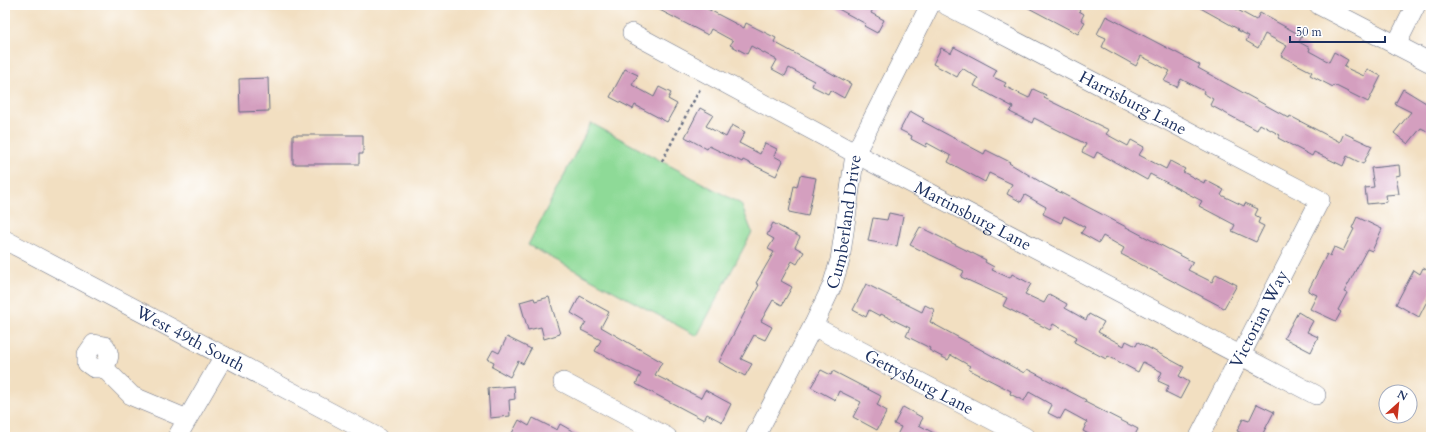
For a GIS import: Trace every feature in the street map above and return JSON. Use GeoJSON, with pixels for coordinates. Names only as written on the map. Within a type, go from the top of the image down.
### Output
{"type":"FeatureCollection","features":[{"type":"Feature","properties":{"kind":"street","name":"Cumberland Drive"},"geometry":{"type":"LineString","coordinates":[[755,437],[813,326],[832,286],[840,260],[855,154],[930,5]]}},
{"type":"Feature","properties":{"kind":"street","name":"Harrisburg Lane"},"geometry":{"type":"LineString","coordinates":[[946,5],[1320,200]]}},
{"type":"Feature","properties":{"kind":"street"},"geometry":{"type":"LineString","coordinates":[[1319,5],[1431,63]]}},
{"type":"Feature","properties":{"kind":"street"},"geometry":{"type":"LineString","coordinates":[[1396,45],[1416,5]]}},
{"type":"Feature","properties":{"kind":"street","name":"Martinsburg Lane"},"geometry":{"type":"LineString","coordinates":[[632,33],[855,154],[1316,395]]}},
{"type":"Feature","properties":{"kind":"street","name":"Victorian Way"},"geometry":{"type":"LineString","coordinates":[[1199,437],[1239,356],[1320,200]]}},
{"type":"Feature","properties":{"kind":"street","name":"West 49th South"},"geometry":{"type":"LineString","coordinates":[[5,240],[377,437]]}},
{"type":"Feature","properties":{"kind":"street","name":"Gettysburg Lane"},"geometry":{"type":"LineString","coordinates":[[813,326],[1025,437]]}},
{"type":"Feature","properties":{"kind":"street"},"geometry":{"type":"LineString","coordinates":[[177,437],[224,356]]}},
{"type":"Feature","properties":{"kind":"street"},"geometry":{"type":"LineString","coordinates":[[104,368],[132,396],[187,419]]}},
{"type":"Feature","properties":{"kind":"street"},"geometry":{"type":"LineString","coordinates":[[563,382],[667,437]]}},
{"type":"Feature","properties":{"kind":"path"},"geometry":{"type":"LineString","coordinates":[[662,161],[702,84]]}},
{"type":"Feature","properties":{"kind":"green space"},"geometry":{"type":"Polygon","coordinates":[[[591,123],[741,204],[752,232],[697,336],[528,245],[591,123]]]}},
{"type":"Feature","properties":{"kind":"building"},"geometry":{"type":"Polygon","coordinates":[[[650,5],[700,5],[744,28],[746,23],[776,38],[774,42],[851,84],[844,98],[830,90],[828,94],[812,86],[814,81],[789,68],[785,76],[772,69],[777,60],[751,46],[747,54],[730,45],[733,41],[711,29],[708,35],[650,5]]]}},
{"type":"Feature","properties":{"kind":"building"},"geometry":{"type":"Polygon","coordinates":[[[831,5],[875,5],[871,13],[884,20],[877,33],[864,26],[866,24],[831,5]]]}},
{"type":"Feature","properties":{"kind":"building"},"geometry":{"type":"Polygon","coordinates":[[[1023,5],[1083,5],[1079,11],[1084,14],[1081,20],[1085,22],[1078,34],[1023,5]]]}},
{"type":"Feature","properties":{"kind":"building"},"geometry":{"type":"Polygon","coordinates":[[[1195,5],[1239,5],[1236,9],[1256,20],[1260,13],[1302,36],[1299,42],[1310,48],[1309,51],[1329,62],[1334,52],[1348,60],[1344,67],[1364,76],[1367,69],[1381,76],[1368,102],[1310,75],[1312,72],[1281,56],[1287,46],[1265,34],[1258,48],[1246,41],[1249,36],[1195,5]]]}},
{"type":"Feature","properties":{"kind":"building"},"geometry":{"type":"Polygon","coordinates":[[[1106,16],[1200,65],[1198,68],[1289,118],[1290,116],[1340,142],[1344,133],[1372,146],[1363,164],[1347,156],[1343,166],[1314,152],[1312,156],[1278,138],[1280,135],[1260,124],[1257,130],[1210,105],[1213,99],[1203,93],[1204,91],[1181,79],[1177,87],[1164,81],[1170,71],[1141,56],[1136,66],[1102,47],[1106,38],[1097,34],[1106,16]]]}},
{"type":"Feature","properties":{"kind":"building"},"geometry":{"type":"Polygon","coordinates":[[[954,47],[997,70],[993,77],[1006,83],[1004,86],[1029,98],[1033,89],[1046,95],[1044,98],[1109,130],[1106,134],[1128,146],[1131,140],[1144,147],[1139,155],[1166,169],[1170,161],[1185,169],[1183,172],[1204,183],[1205,180],[1224,190],[1221,195],[1244,206],[1245,203],[1258,209],[1255,215],[1260,218],[1258,223],[1264,226],[1256,242],[1232,231],[1235,225],[1199,206],[1202,201],[1150,174],[1147,180],[1097,152],[1094,158],[1082,152],[1086,144],[1034,118],[1032,123],[1010,112],[1013,107],[974,86],[978,78],[962,68],[957,77],[933,64],[941,48],[951,53],[954,47]]]}},
{"type":"Feature","properties":{"kind":"building"},"geometry":{"type":"Polygon","coordinates":[[[625,69],[638,75],[632,85],[654,97],[659,87],[671,93],[668,99],[677,104],[667,122],[635,105],[633,109],[610,97],[625,69]]]}},
{"type":"Feature","properties":{"kind":"building"},"geometry":{"type":"Polygon","coordinates":[[[268,78],[269,111],[240,112],[239,79],[268,78]]]}},
{"type":"Feature","properties":{"kind":"building"},"geometry":{"type":"Polygon","coordinates":[[[1403,89],[1431,106],[1431,133],[1421,128],[1408,144],[1394,133],[1411,112],[1395,104],[1403,89]]]}},
{"type":"Feature","properties":{"kind":"building"},"geometry":{"type":"Polygon","coordinates":[[[700,108],[713,115],[706,126],[726,137],[732,125],[745,132],[739,143],[760,154],[765,143],[777,149],[774,156],[783,161],[776,176],[709,146],[707,149],[685,137],[700,108]]]}},
{"type":"Feature","properties":{"kind":"building"},"geometry":{"type":"Polygon","coordinates":[[[910,111],[924,119],[922,121],[935,128],[984,154],[986,150],[1010,162],[1009,163],[1044,184],[1193,262],[1188,270],[1212,282],[1216,274],[1237,285],[1224,308],[1121,254],[1124,248],[1103,236],[1099,243],[1081,233],[1085,227],[1064,216],[1061,223],[1043,214],[1046,207],[1025,195],[1021,202],[1007,194],[1012,184],[989,173],[985,182],[948,162],[951,156],[927,143],[926,147],[911,139],[912,136],[900,130],[910,111]]]}},
{"type":"Feature","properties":{"kind":"building"},"geometry":{"type":"Polygon","coordinates":[[[293,135],[363,135],[363,154],[359,154],[359,164],[293,164],[293,135]]]}},
{"type":"Feature","properties":{"kind":"building"},"geometry":{"type":"Polygon","coordinates":[[[1399,165],[1400,175],[1396,176],[1399,194],[1386,195],[1387,202],[1367,204],[1365,188],[1374,187],[1371,168],[1399,165]]]}},
{"type":"Feature","properties":{"kind":"building"},"geometry":{"type":"Polygon","coordinates":[[[800,175],[816,178],[808,216],[789,212],[794,186],[797,187],[800,175]]]}},
{"type":"Feature","properties":{"kind":"building"},"geometry":{"type":"Polygon","coordinates":[[[889,213],[903,216],[897,246],[868,241],[873,218],[887,220],[889,213]]]}},
{"type":"Feature","properties":{"kind":"building"},"geometry":{"type":"Polygon","coordinates":[[[1357,217],[1382,229],[1372,251],[1367,249],[1344,292],[1347,293],[1338,310],[1341,312],[1336,321],[1310,309],[1317,295],[1308,291],[1327,254],[1330,256],[1334,247],[1343,251],[1354,229],[1352,228],[1357,217]]]}},
{"type":"Feature","properties":{"kind":"building"},"geometry":{"type":"Polygon","coordinates":[[[773,223],[800,237],[795,247],[804,252],[797,264],[792,261],[781,281],[792,287],[782,305],[773,300],[761,321],[772,327],[765,340],[754,335],[741,359],[752,364],[745,376],[719,362],[759,285],[756,283],[774,252],[768,249],[774,239],[767,235],[773,223]]]}},
{"type":"Feature","properties":{"kind":"building"},"geometry":{"type":"Polygon","coordinates":[[[920,227],[986,260],[985,262],[994,267],[992,270],[1010,278],[1012,274],[1031,284],[1025,294],[1044,303],[1049,294],[1067,304],[1065,308],[1086,320],[1089,314],[1104,322],[1098,332],[1124,346],[1126,341],[1136,346],[1138,342],[1184,367],[1179,376],[1189,382],[1180,399],[1166,392],[1169,386],[1158,381],[1162,372],[1143,362],[1138,372],[1108,356],[1106,359],[1074,342],[1077,337],[1053,324],[1050,330],[1003,306],[1007,298],[961,277],[964,271],[910,245],[920,227]]]}},
{"type":"Feature","properties":{"kind":"building"},"geometry":{"type":"Polygon","coordinates":[[[1423,268],[1431,272],[1431,293],[1419,317],[1396,304],[1414,270],[1420,274],[1423,268]]]}},
{"type":"Feature","properties":{"kind":"building"},"geometry":{"type":"Polygon","coordinates":[[[866,284],[922,312],[925,305],[935,310],[930,322],[1024,373],[1027,369],[1086,400],[1085,402],[1138,429],[1134,437],[1094,437],[1083,431],[1087,422],[1065,410],[1060,419],[1048,413],[1052,405],[1029,392],[1024,401],[1010,394],[1011,391],[968,369],[970,366],[951,355],[948,360],[929,350],[930,348],[906,336],[910,328],[869,310],[866,317],[853,310],[866,284]]]}},
{"type":"Feature","properties":{"kind":"building"},"geometry":{"type":"Polygon","coordinates":[[[580,296],[609,312],[601,327],[662,362],[655,375],[701,398],[705,390],[731,404],[722,422],[707,414],[704,420],[636,384],[641,374],[595,351],[601,340],[581,330],[586,322],[571,313],[580,296]]]}},
{"type":"Feature","properties":{"kind":"building"},"geometry":{"type":"Polygon","coordinates":[[[549,297],[560,334],[544,339],[541,327],[528,330],[520,302],[534,298],[535,301],[549,297]]]}},
{"type":"Feature","properties":{"kind":"building"},"geometry":{"type":"Polygon","coordinates":[[[1298,312],[1313,321],[1307,332],[1318,337],[1311,352],[1284,338],[1298,312]]]}},
{"type":"Feature","properties":{"kind":"building"},"geometry":{"type":"Polygon","coordinates":[[[507,337],[531,349],[523,364],[518,361],[510,377],[492,367],[494,362],[488,359],[493,350],[499,353],[507,337]]]}},
{"type":"Feature","properties":{"kind":"building"},"geometry":{"type":"Polygon","coordinates":[[[821,370],[831,375],[833,371],[881,396],[877,405],[887,411],[877,430],[853,417],[861,402],[839,391],[835,400],[811,387],[821,370]]]}},
{"type":"Feature","properties":{"kind":"building"},"geometry":{"type":"Polygon","coordinates":[[[514,386],[515,399],[509,400],[510,416],[490,418],[488,388],[514,386]]]}},
{"type":"Feature","properties":{"kind":"building"},"geometry":{"type":"Polygon","coordinates":[[[1257,404],[1274,412],[1261,437],[1250,437],[1237,431],[1243,419],[1249,421],[1257,404]]]}},
{"type":"Feature","properties":{"kind":"building"},"geometry":{"type":"Polygon","coordinates":[[[903,407],[923,418],[919,425],[941,437],[896,437],[901,427],[894,424],[903,407]]]}},
{"type":"Feature","properties":{"kind":"building"},"geometry":{"type":"Polygon","coordinates":[[[533,418],[557,430],[560,424],[583,437],[510,437],[519,420],[529,426],[533,418]]]}}]}
